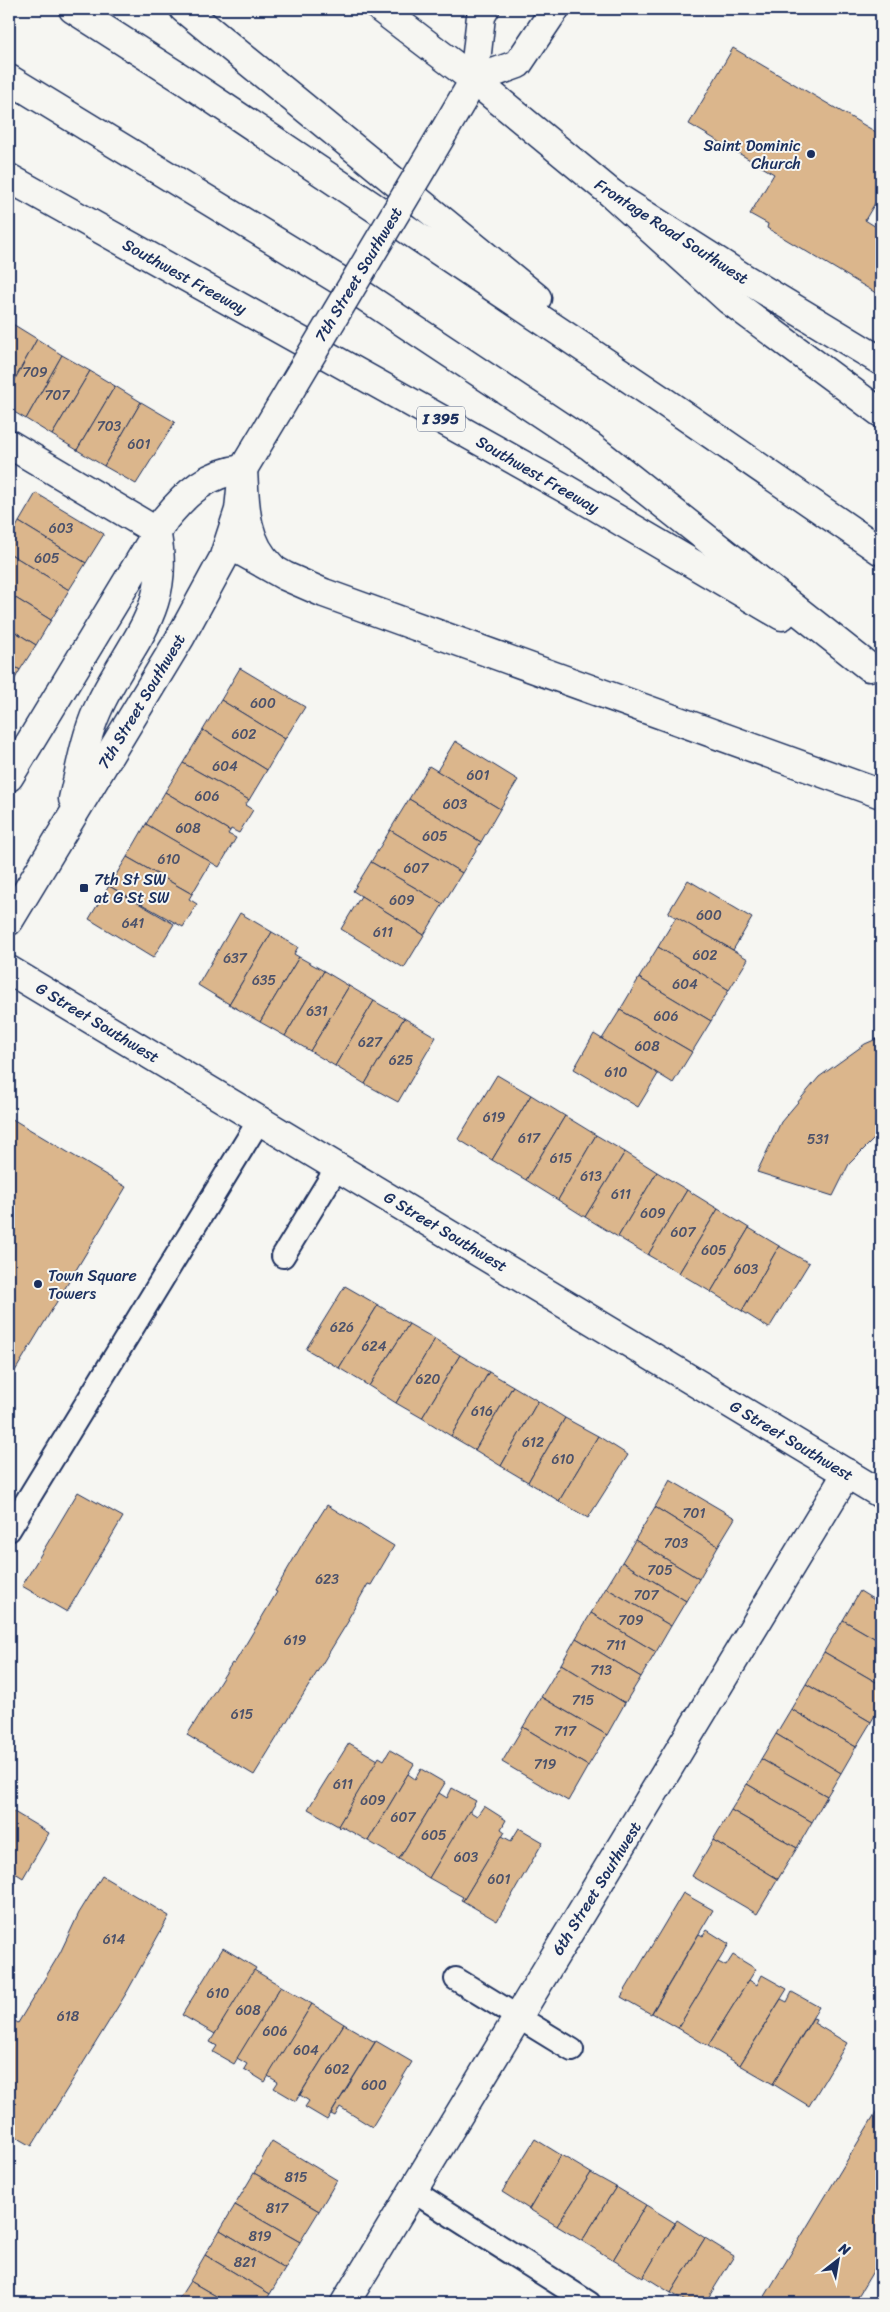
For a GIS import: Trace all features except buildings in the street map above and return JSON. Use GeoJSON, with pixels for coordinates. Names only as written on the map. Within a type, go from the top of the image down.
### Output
{"type":"FeatureCollection","features":[{"type":"Feature","properties":{"kind":"main road"},"geometry":{"type":"LineString","coordinates":[[73,9],[184,80],[666,403],[881,551]]}},
{"type":"Feature","properties":{"kind":"main road"},"geometry":{"type":"LineString","coordinates":[[184,9],[666,403]]}},
{"type":"Feature","properties":{"kind":"main road","name":"Frontage Road Southwest"},"geometry":{"type":"LineString","coordinates":[[381,9],[474,80],[612,194],[744,278],[881,361]]}},
{"type":"Feature","properties":{"kind":"main road","name":"7th Street Southwest"},"geometry":{"type":"LineString","coordinates":[[9,921],[180,638],[230,545],[240,510],[244,469],[474,80],[481,16],[485,9]]}},
{"type":"Feature","properties":{"kind":"main road"},"geometry":{"type":"LineString","coordinates":[[474,80],[518,64],[554,9]]}},
{"type":"Feature","properties":{"kind":"main road"},"geometry":{"type":"LineString","coordinates":[[9,79],[349,286],[590,446],[875,670]]}},
{"type":"Feature","properties":{"kind":"main road","name":"Southwest Freeway"},"geometry":{"type":"LineString","coordinates":[[9,178],[566,489],[875,670]]}},
{"type":"Feature","properties":{"kind":"main road"},"geometry":{"type":"LineString","coordinates":[[612,194],[728,300],[881,413]]}},
{"type":"Feature","properties":{"kind":"main road"},"geometry":{"type":"LineString","coordinates":[[9,444],[156,531],[161,556],[159,587],[148,623],[105,694],[96,713],[66,827]]}},
{"type":"Feature","properties":{"kind":"main road"},"geometry":{"type":"LineString","coordinates":[[9,777],[156,531],[177,505],[198,485],[221,473],[244,469],[246,513],[253,539],[258,551],[274,569]]}},
{"type":"Feature","properties":{"kind":"main road"},"geometry":{"type":"LineString","coordinates":[[230,545],[324,593],[881,794]]}},
{"type":"Feature","properties":{"kind":"main road","name":"G Street Southwest"},"geometry":{"type":"LineString","coordinates":[[9,970],[260,1118],[881,1494]]}},
{"type":"Feature","properties":{"kind":"main road","name":"6th Street Southwest"},"geometry":{"type":"LineString","coordinates":[[345,2303],[847,1473]]}},
{"type":"Feature","properties":{"kind":"lane"},"geometry":{"type":"LineString","coordinates":[[9,1530],[260,1118]]}},
{"type":"Feature","properties":{"kind":"lane"},"geometry":{"type":"LineString","coordinates":[[283,1256],[338,1166]]}},
{"type":"Feature","properties":{"kind":"lane"},"geometry":{"type":"LineString","coordinates":[[456,1979],[572,2050]]}},
{"type":"Feature","properties":{"kind":"lane"},"geometry":{"type":"LineString","coordinates":[[413,2191],[589,2303]]}},
{"type":"Feature","properties":{"kind":"place","name":"Saint Dominic Church"},"geometry":{"type":"Point","coordinates":[811,154]}},
{"type":"Feature","properties":{"kind":"place","name":"7th St SW at G St SW"},"geometry":{"type":"Point","coordinates":[84,888]}},
{"type":"Feature","properties":{"kind":"place","name":"Town Square Towers"},"geometry":{"type":"Point","coordinates":[38,1284]}}]}
